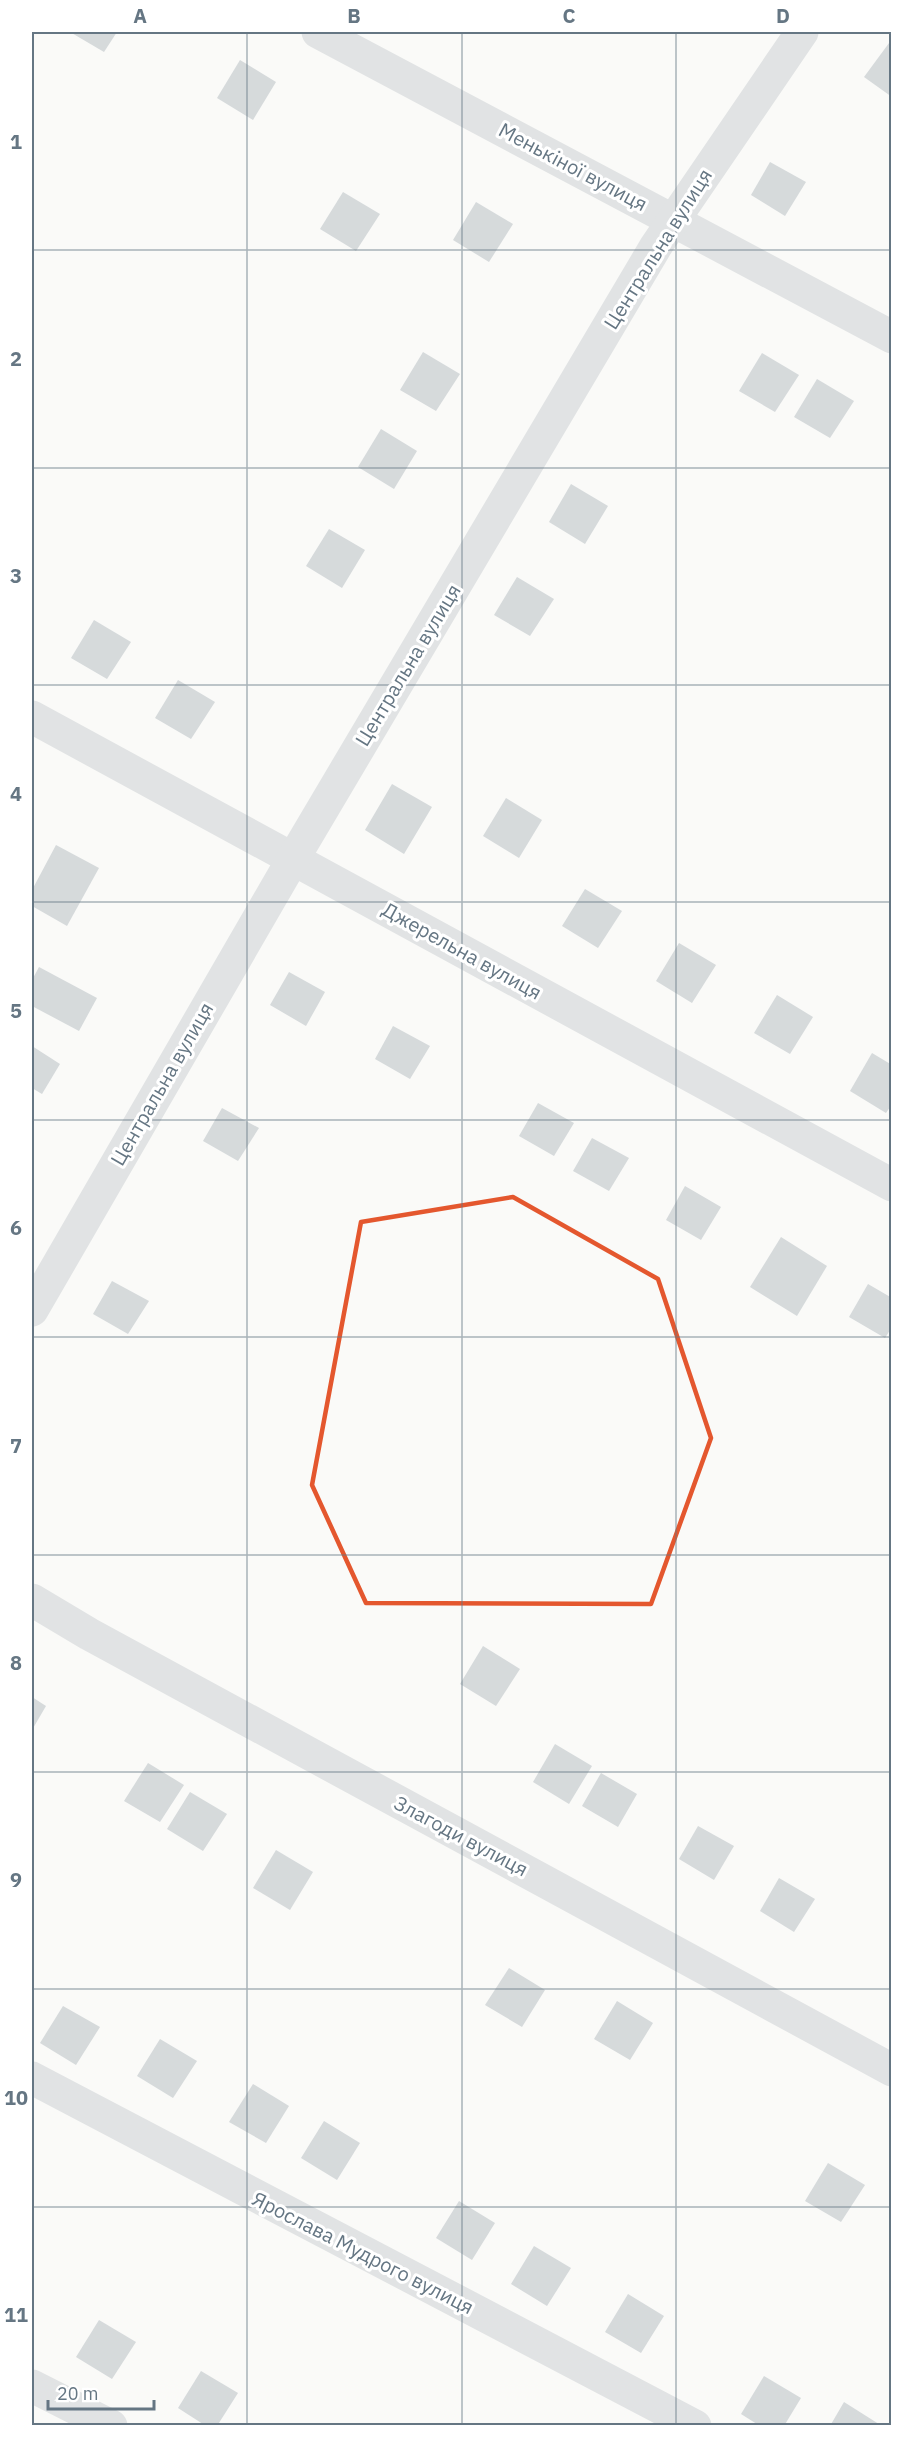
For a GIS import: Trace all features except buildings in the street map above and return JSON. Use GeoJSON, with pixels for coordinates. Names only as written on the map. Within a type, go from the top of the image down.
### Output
{"type":"FeatureCollection","features":[{"type":"Feature","properties":{"kind":"street","name":"Менькіної вулиця"},"geometry":{"type":"LineString","coordinates":[[318,32],[891,337]]}},
{"type":"Feature","properties":{"kind":"street","name":"Центральна вулиця"},"geometry":{"type":"LineString","coordinates":[[32,1310],[293,859],[673,221],[802,32]]}},
{"type":"Feature","properties":{"kind":"street","name":"Джерельна вулиця"},"geometry":{"type":"LineString","coordinates":[[32,717],[891,1185]]}},
{"type":"Feature","properties":{"kind":"street","name":"Злагоди вулиця"},"geometry":{"type":"LineString","coordinates":[[32,1600],[89,1634],[891,2070]]}},
{"type":"Feature","properties":{"kind":"street","name":"Ярослава Мудрого вулиця"},"geometry":{"type":"LineString","coordinates":[[32,2078],[694,2426]]}},
{"type":"Feature","properties":{"kind":"street"},"geometry":{"type":"LineString","coordinates":[[32,2386],[111,2426]]}},
{"type":"Feature","properties":{"kind":"highlighted area"},"geometry":{"type":"Polygon","coordinates":[[[513,1197],[658,1279],[711,1438],[651,1604],[366,1603],[312,1485],[361,1222],[513,1197]]]}}]}
